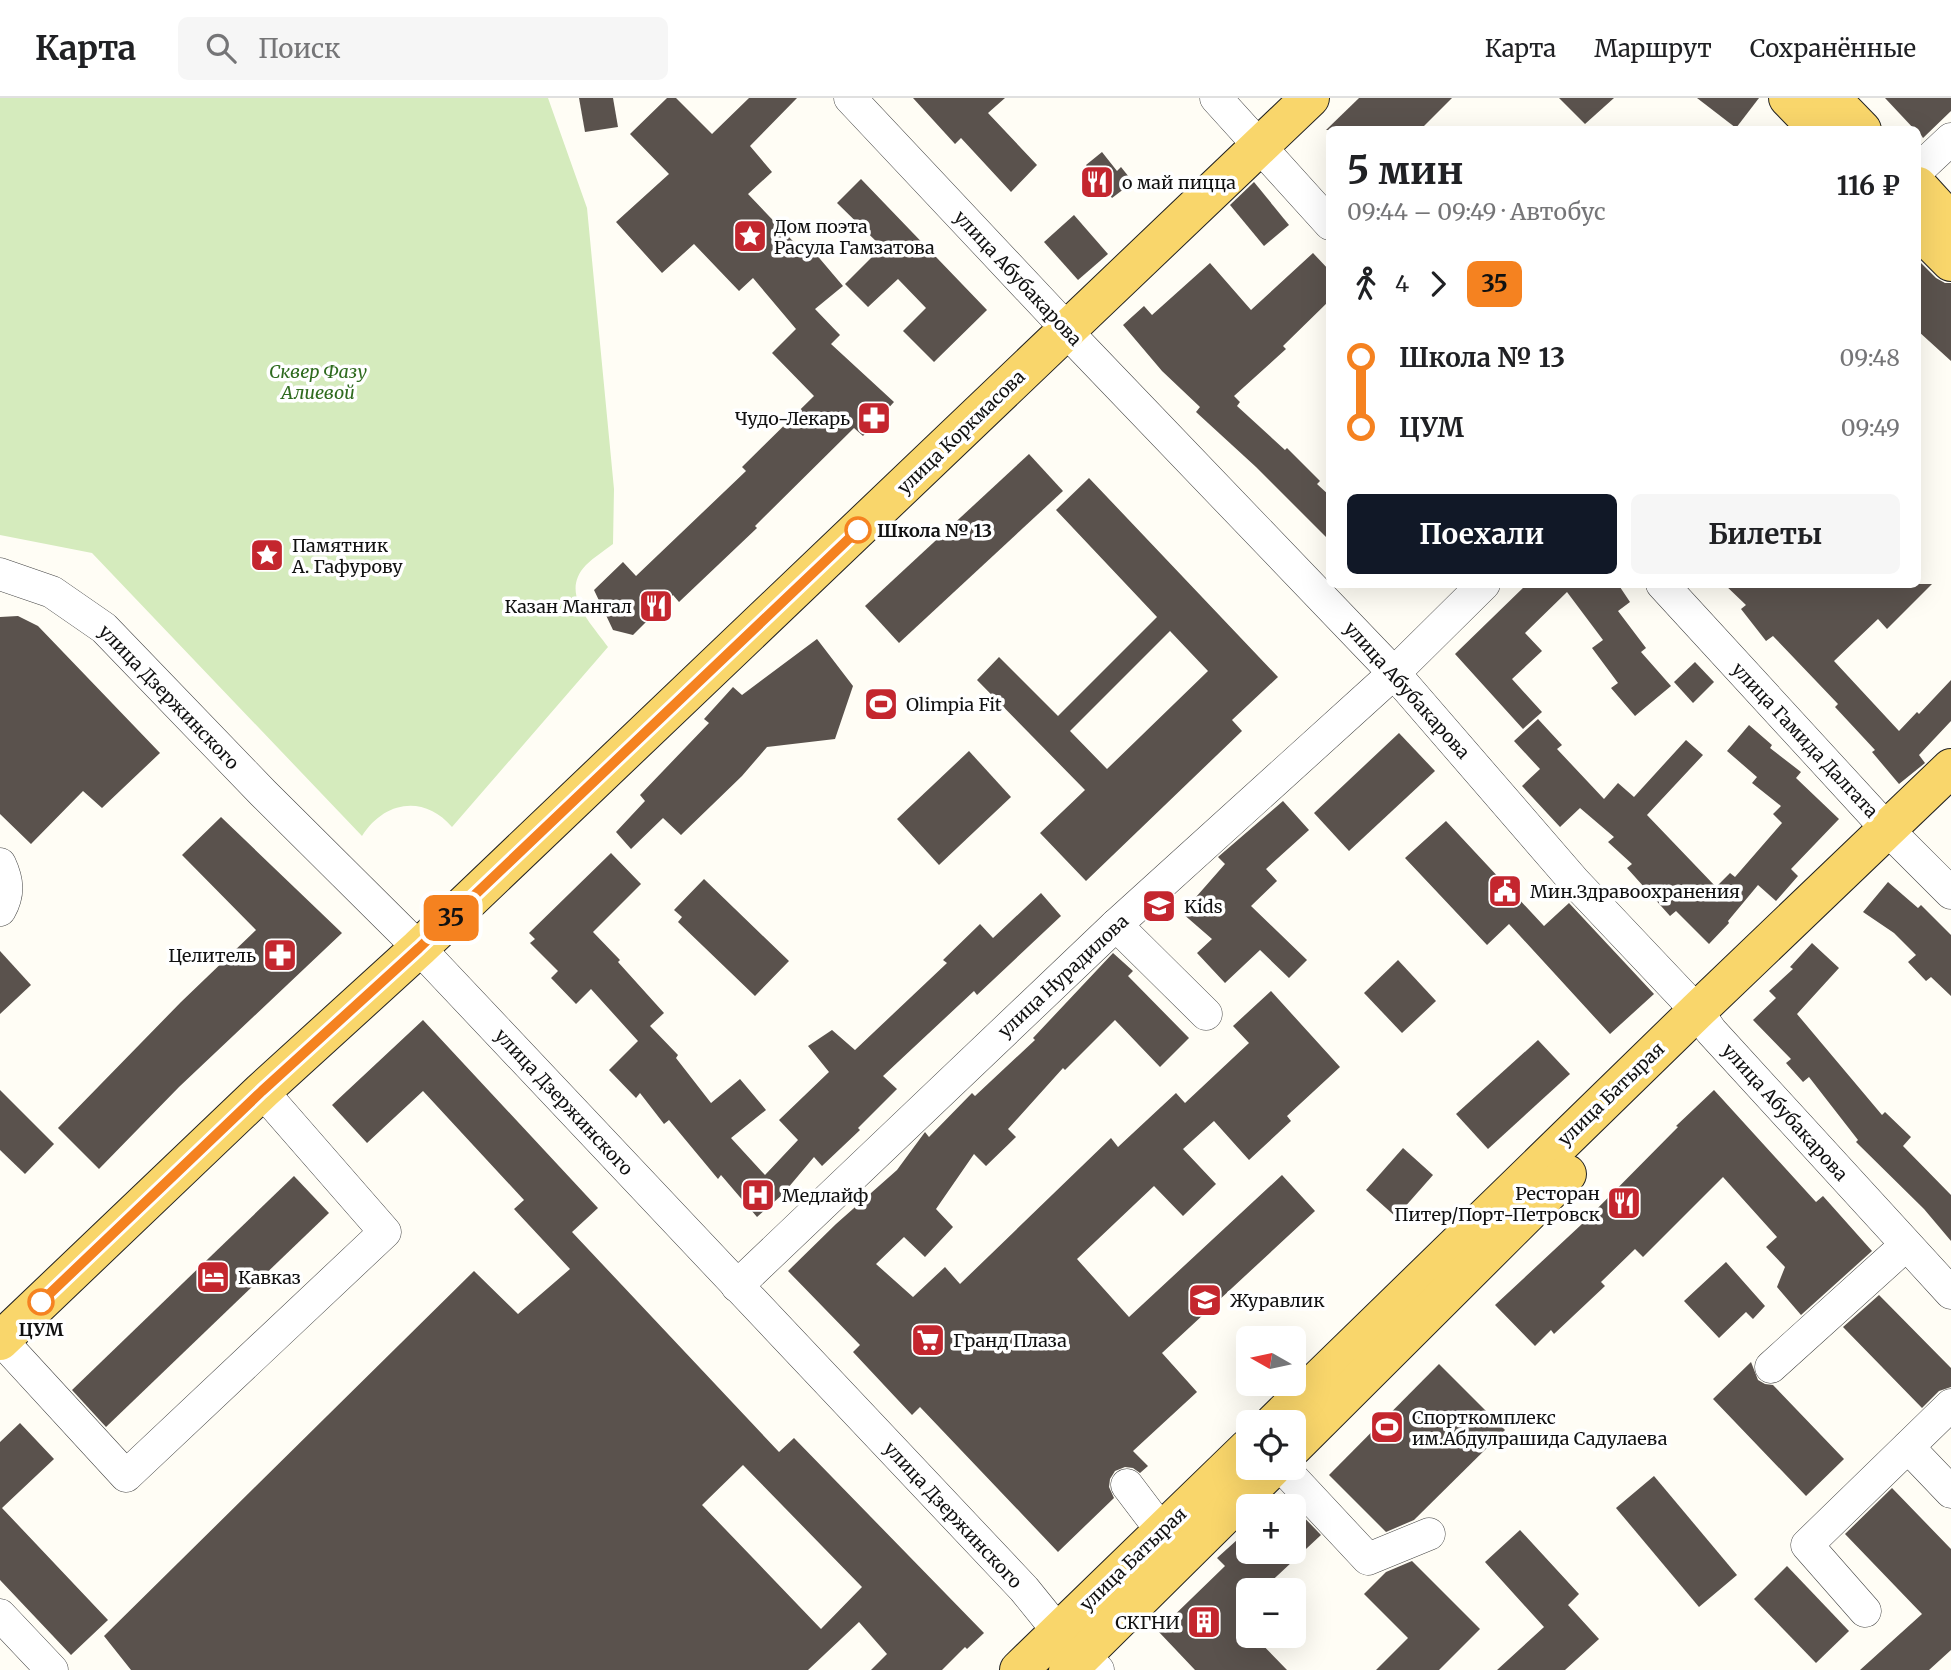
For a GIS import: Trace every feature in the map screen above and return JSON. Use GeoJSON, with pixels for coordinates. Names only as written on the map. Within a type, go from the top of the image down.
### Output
{"type":"FeatureCollection","features":[{"type":"Feature","properties":{"kind":"main road","name":"улица Коркмасова"},"geometry":{"type":"LineString","coordinates":[[1,1341],[262,1091],[419,948],[1310,98]]}},
{"type":"Feature","properties":{"kind":"main road"},"geometry":{"type":"LineString","coordinates":[[1787,98],[1815,126]]}},
{"type":"Feature","properties":{"kind":"main road"},"geometry":{"type":"LineString","coordinates":[[1831,98],[1858,126]]}},
{"type":"Feature","properties":{"kind":"main road"},"geometry":{"type":"LineString","coordinates":[[1921,189],[1951,222]]}},
{"type":"Feature","properties":{"kind":"main road"},"geometry":{"type":"LineString","coordinates":[[1921,232],[1951,262]]}},
{"type":"Feature","properties":{"kind":"main road","name":"улица Батырая"},"geometry":{"type":"LineString","coordinates":[[1288,1410],[1896,838],[1951,768]]}},
{"type":"Feature","properties":{"kind":"main road","name":"улица Батырая"},"geometry":{"type":"LineString","coordinates":[[1896,838],[1951,803]]}},
{"type":"Feature","properties":{"kind":"main road","name":"улица Батырая"},"geometry":{"type":"LineString","coordinates":[[1306,1434],[1704,1021]]}},
{"type":"Feature","properties":{"kind":"main road","name":"улица Батырая"},"geometry":{"type":"LineString","coordinates":[[1018,1670],[1077,1657],[1236,1463]]}},
{"type":"Feature","properties":{"kind":"main road","name":"улица Батырая"},"geometry":{"type":"LineString","coordinates":[[1171,1544],[1256,1480]]}},
{"type":"Feature","properties":{"kind":"street","name":"улица Абубакарова"},"geometry":{"type":"LineString","coordinates":[[850,98],[1079,344],[1395,673],[1574,881],[1951,1293]]}},
{"type":"Feature","properties":{"kind":"street"},"geometry":{"type":"LineString","coordinates":[[1216,98],[1326,220]]}},
{"type":"Feature","properties":{"kind":"street"},"geometry":{"type":"LineString","coordinates":[[1921,167],[1951,139]]}},
{"type":"Feature","properties":{"kind":"street","name":"улица Дзержинского"},"geometry":{"type":"LineString","coordinates":[[0,574],[52,592],[104,628],[263,793],[419,948],[1024,1589],[1077,1657]]}},
{"type":"Feature","properties":{"kind":"street","name":"улица Нурадилова"},"geometry":{"type":"LineString","coordinates":[[737,1286],[1116,925],[1395,673],[1481,588]]}},
{"type":"Feature","properties":{"kind":"street","name":"улица Гамида Далгата"},"geometry":{"type":"LineString","coordinates":[[1666,588],[1951,894]]}},
{"type":"Feature","properties":{"kind":"street"},"geometry":{"type":"LineString","coordinates":[[0,864],[6,878],[6,900],[0,911]]}},
{"type":"Feature","properties":{"kind":"street"},"geometry":{"type":"LineString","coordinates":[[1116,925],[1206,1014]]}},
{"type":"Feature","properties":{"kind":"street"},"geometry":{"type":"LineString","coordinates":[[1,1341],[126,1476],[385,1232],[262,1091]]}},
{"type":"Feature","properties":{"kind":"street"},"geometry":{"type":"LineString","coordinates":[[1771,1367],[1906,1245]]}},
{"type":"Feature","properties":{"kind":"street"},"geometry":{"type":"LineString","coordinates":[[1865,1611],[1807,1545],[1951,1405]]}},
{"type":"Feature","properties":{"kind":"street"},"geometry":{"type":"LineString","coordinates":[[1908,1447],[1951,1492]]}},
{"type":"Feature","properties":{"kind":"street"},"geometry":{"type":"LineString","coordinates":[[1294,1480],[1368,1559],[1429,1534]]}},
{"type":"Feature","properties":{"kind":"street"},"geometry":{"type":"LineString","coordinates":[[1127,1485],[1171,1544]]}},
{"type":"Feature","properties":{"kind":"street"},"geometry":{"type":"LineString","coordinates":[[0,1615],[52,1670]]}},
{"type":"Feature","properties":{"kind":"green space","name":"Сквер Фазу Алиевой"},"geometry":{"type":"Polygon","coordinates":[[[0,98],[548,98],[587,208],[614,489],[613,544],[586,565],[578,576],[576,586],[580,607],[608,647],[452,827],[441,816],[429,810],[405,806],[381,815],[362,836],[92,553],[0,535],[0,98]]]}},
{"type":"Feature","properties":{"kind":"building"},"geometry":{"type":"Polygon","coordinates":[[[579,98],[613,98],[618,127],[585,132],[579,98]]]}},
{"type":"Feature","properties":{"kind":"building"},"geometry":{"type":"Polygon","coordinates":[[[667,98],[676,98],[712,134],[749,98],[797,98],[750,146],[772,172],[748,194],[809,258],[815,253],[843,286],[815,309],[840,335],[831,344],[894,402],[863,436],[854,428],[755,526],[757,528],[679,602],[673,595],[633,635],[613,630],[594,590],[623,562],[636,576],[746,471],[742,467],[814,396],[772,353],[796,329],[753,278],[739,291],[694,244],[662,273],[616,222],[669,174],[630,134],[667,98]]]}},
{"type":"Feature","properties":{"kind":"building"},"geometry":{"type":"Polygon","coordinates":[[[913,98],[1005,98],[988,113],[1037,165],[1011,192],[961,138],[955,144],[913,98]]]}},
{"type":"Feature","properties":{"kind":"building"},"geometry":{"type":"Polygon","coordinates":[[[1359,98],[1452,98],[1424,126],[1330,126],[1359,98]]]}},
{"type":"Feature","properties":{"kind":"building"},"geometry":{"type":"Polygon","coordinates":[[[1559,98],[1614,98],[1585,124],[1559,98]]]}},
{"type":"Feature","properties":{"kind":"building"},"geometry":{"type":"Polygon","coordinates":[[[1697,98],[1759,98],[1738,126],[1733,126],[1697,98]]]}},
{"type":"Feature","properties":{"kind":"building"},"geometry":{"type":"Polygon","coordinates":[[[1885,98],[1951,98],[1951,111],[1923,138],[1921,126],[1911,126],[1885,98]]]}},
{"type":"Feature","properties":{"kind":"building"},"geometry":{"type":"Polygon","coordinates":[[[1102,152],[1117,171],[1121,167],[1133,182],[1112,198],[1086,165],[1102,152]]]}},
{"type":"Feature","properties":{"kind":"building"},"geometry":{"type":"Polygon","coordinates":[[[861,179],[987,310],[934,362],[903,331],[926,308],[898,279],[868,307],[845,284],[882,247],[837,203],[861,179]]]}},
{"type":"Feature","properties":{"kind":"building"},"geometry":{"type":"Polygon","coordinates":[[[1254,182],[1289,225],[1264,246],[1230,205],[1254,182]]]}},
{"type":"Feature","properties":{"kind":"building"},"geometry":{"type":"Polygon","coordinates":[[[1074,215],[1108,254],[1078,280],[1044,242],[1074,215]]]}},
{"type":"Feature","properties":{"kind":"building"},"geometry":{"type":"Polygon","coordinates":[[[1313,253],[1326,267],[1326,304],[1283,346],[1286,349],[1234,396],[1240,402],[1237,406],[1285,450],[1287,448],[1320,481],[1317,484],[1326,492],[1326,537],[1196,412],[1200,407],[1162,371],[1123,325],[1144,306],[1152,315],[1210,263],[1251,310],[1313,253]]]}},
{"type":"Feature","properties":{"kind":"building"},"geometry":{"type":"Polygon","coordinates":[[[1921,263],[1936,278],[1951,283],[1951,361],[1921,334],[1921,263]]]}},
{"type":"Feature","properties":{"kind":"building"},"geometry":{"type":"Polygon","coordinates":[[[1029,454],[1063,491],[899,643],[865,606],[1029,454]]]}},
{"type":"Feature","properties":{"kind":"building"},"geometry":{"type":"Polygon","coordinates":[[[1089,478],[1278,677],[1232,720],[1242,731],[1086,881],[1040,833],[1085,790],[977,680],[999,657],[1058,716],[1157,617],[1056,510],[1089,478]],[[1170,631],[1070,731],[1107,769],[1208,671],[1170,631]]]}},
{"type":"Feature","properties":{"kind":"building"},"geometry":{"type":"Polygon","coordinates":[[[1921,584],[1932,584],[1887,629],[1878,619],[1834,661],[1899,731],[1951,680],[1951,721],[1919,755],[1925,763],[1899,784],[1872,752],[1875,750],[1835,707],[1838,704],[1773,636],[1766,641],[1741,609],[1746,605],[1728,588],[1921,588],[1921,584]]]}},
{"type":"Feature","properties":{"kind":"building"},"geometry":{"type":"Polygon","coordinates":[[[1523,588],[1621,588],[1630,602],[1618,611],[1646,648],[1641,652],[1671,686],[1635,716],[1611,688],[1618,683],[1592,648],[1603,640],[1567,592],[1525,633],[1542,651],[1512,679],[1542,712],[1523,729],[1455,654],[1523,588]]]}},
{"type":"Feature","properties":{"kind":"building"},"geometry":{"type":"Polygon","coordinates":[[[18,616],[38,626],[160,753],[102,808],[83,791],[31,844],[0,814],[0,617],[18,616]]]}},
{"type":"Feature","properties":{"kind":"building"},"geometry":{"type":"Polygon","coordinates":[[[817,639],[853,686],[835,739],[767,747],[742,776],[681,835],[663,818],[631,849],[616,832],[645,801],[640,795],[709,723],[704,719],[733,687],[742,695],[817,639]]]}},
{"type":"Feature","properties":{"kind":"building"},"geometry":{"type":"Polygon","coordinates":[[[1695,662],[1714,682],[1693,703],[1674,682],[1695,662]]]}},
{"type":"Feature","properties":{"kind":"building"},"geometry":{"type":"Polygon","coordinates":[[[1538,719],[1562,745],[1557,749],[1604,799],[1618,783],[1634,797],[1686,740],[1703,755],[1647,815],[1716,887],[1730,873],[1735,877],[1782,823],[1773,814],[1781,806],[1752,783],[1757,777],[1727,751],[1749,725],[1772,745],[1770,748],[1801,772],[1796,778],[1839,819],[1791,869],[1798,876],[1776,901],[1758,885],[1709,944],[1676,911],[1670,916],[1627,868],[1632,864],[1608,842],[1614,837],[1580,808],[1560,827],[1522,786],[1540,769],[1514,741],[1538,719]]]}},
{"type":"Feature","properties":{"kind":"building"},"geometry":{"type":"Polygon","coordinates":[[[1399,733],[1435,771],[1349,851],[1314,813],[1399,733]]]}},
{"type":"Feature","properties":{"kind":"building"},"geometry":{"type":"Polygon","coordinates":[[[969,751],[1011,797],[939,865],[897,819],[969,751]]]}},
{"type":"Feature","properties":{"kind":"building"},"geometry":{"type":"Polygon","coordinates":[[[1283,801],[1309,830],[1266,869],[1277,881],[1251,906],[1307,960],[1289,978],[1260,950],[1225,983],[1197,953],[1212,939],[1182,913],[1225,864],[1218,857],[1283,801]]]}},
{"type":"Feature","properties":{"kind":"building"},"geometry":{"type":"Polygon","coordinates":[[[221,817],[342,933],[179,1087],[99,1169],[58,1128],[181,1002],[256,930],[182,855],[221,817]]]}},
{"type":"Feature","properties":{"kind":"building"},"geometry":{"type":"Polygon","coordinates":[[[1446,821],[1544,926],[1569,903],[1654,994],[1610,1034],[1509,924],[1487,945],[1405,858],[1446,821]]]}},
{"type":"Feature","properties":{"kind":"building"},"geometry":{"type":"Polygon","coordinates":[[[611,853],[641,884],[593,932],[664,1013],[650,1026],[678,1055],[676,1058],[711,1103],[740,1079],[766,1110],[731,1138],[765,1175],[798,1140],[779,1120],[829,1072],[808,1046],[832,1030],[855,1050],[947,963],[943,960],[980,924],[993,938],[1041,893],[1061,916],[977,995],[974,991],[883,1076],[897,1089],[858,1128],[860,1130],[822,1166],[814,1157],[782,1195],[757,1217],[721,1175],[718,1179],[669,1120],[664,1124],[640,1093],[636,1098],[609,1070],[638,1041],[591,989],[576,1004],[551,978],[558,971],[530,943],[535,939],[529,933],[611,853]]]}},
{"type":"Feature","properties":{"kind":"building"},"geometry":{"type":"Polygon","coordinates":[[[704,879],[789,961],[755,996],[678,922],[682,917],[674,910],[704,879]]]}},
{"type":"Feature","properties":{"kind":"building"},"geometry":{"type":"Polygon","coordinates":[[[1888,882],[1918,908],[1921,905],[1951,935],[1951,996],[1931,977],[1926,981],[1908,962],[1916,955],[1894,933],[1863,912],[1888,882]]]}},
{"type":"Feature","properties":{"kind":"building"},"geometry":{"type":"Polygon","coordinates":[[[1812,943],[1839,968],[1797,1014],[1882,1115],[1885,1112],[1911,1137],[1903,1146],[1951,1195],[1951,1241],[1924,1209],[1856,1142],[1858,1140],[1809,1077],[1803,1082],[1786,1063],[1791,1059],[1753,1020],[1776,998],[1769,991],[1793,969],[1790,967],[1812,943]]]}},
{"type":"Feature","properties":{"kind":"building"},"geometry":{"type":"Polygon","coordinates":[[[0,951],[31,985],[0,1014],[0,951]]]}},
{"type":"Feature","properties":{"kind":"building"},"geometry":{"type":"Polygon","coordinates":[[[1113,953],[1133,971],[1128,976],[1189,1038],[1160,1067],[1115,1020],[1065,1070],[1063,1068],[1008,1129],[1016,1137],[986,1166],[974,1154],[936,1209],[953,1227],[925,1257],[904,1237],[876,1264],[913,1297],[945,1267],[960,1284],[1111,1138],[1118,1147],[1176,1093],[1185,1103],[1249,1043],[1233,1026],[1271,991],[1340,1067],[1287,1116],[1291,1121],[1249,1160],[1214,1121],[1183,1149],[1216,1184],[1183,1216],[1154,1186],[1077,1259],[1129,1317],[1282,1175],[1315,1211],[1162,1353],[1197,1392],[1133,1451],[1148,1466],[1140,1473],[1125,1467],[1115,1471],[1109,1487],[1114,1498],[1058,1552],[920,1407],[912,1415],[853,1352],[860,1345],[788,1271],[897,1170],[925,1132],[929,1137],[972,1093],[975,1096],[1035,1040],[1033,1038],[1113,953]]]}},
{"type":"Feature","properties":{"kind":"building"},"geometry":{"type":"Polygon","coordinates":[[[1398,960],[1436,1001],[1402,1033],[1364,993],[1398,960]]]}},
{"type":"Feature","properties":{"kind":"building"},"geometry":{"type":"Polygon","coordinates":[[[423,1020],[598,1208],[572,1232],[779,1452],[794,1438],[984,1633],[942,1670],[871,1670],[887,1654],[859,1622],[808,1670],[131,1670],[104,1636],[474,1271],[518,1314],[570,1269],[514,1209],[524,1200],[423,1091],[367,1143],[332,1105],[423,1020]],[[743,1465],[702,1505],[821,1629],[862,1587],[743,1465]]]}},
{"type":"Feature","properties":{"kind":"building"},"geometry":{"type":"Polygon","coordinates":[[[1538,1040],[1570,1074],[1488,1149],[1456,1114],[1538,1040]]]}},
{"type":"Feature","properties":{"kind":"building"},"geometry":{"type":"Polygon","coordinates":[[[0,1090],[54,1144],[25,1174],[0,1150],[0,1090]]]}},
{"type":"Feature","properties":{"kind":"building"},"geometry":{"type":"Polygon","coordinates":[[[1714,1090],[1816,1202],[1823,1196],[1872,1251],[1801,1315],[1777,1287],[1785,1267],[1766,1247],[1777,1237],[1723,1177],[1643,1257],[1635,1249],[1601,1282],[1605,1286],[1554,1334],[1551,1330],[1535,1346],[1495,1305],[1582,1224],[1714,1090]]]}},
{"type":"Feature","properties":{"kind":"building"},"geometry":{"type":"Polygon","coordinates":[[[1403,1148],[1433,1175],[1396,1217],[1366,1190],[1403,1148]]]}},
{"type":"Feature","properties":{"kind":"building"},"geometry":{"type":"Polygon","coordinates":[[[294,1176],[329,1213],[106,1427],[72,1390],[294,1176]]]}},
{"type":"Feature","properties":{"kind":"building"},"geometry":{"type":"Polygon","coordinates":[[[1726,1262],[1765,1306],[1753,1319],[1746,1312],[1719,1338],[1684,1301],[1726,1262]]]}},
{"type":"Feature","properties":{"kind":"building"},"geometry":{"type":"Polygon","coordinates":[[[1879,1295],[1951,1368],[1951,1387],[1939,1391],[1922,1408],[1843,1327],[1879,1295]]]}},
{"type":"Feature","properties":{"kind":"building"},"geometry":{"type":"Polygon","coordinates":[[[1751,1362],[1758,1380],[1773,1385],[1844,1459],[1806,1496],[1713,1399],[1751,1362]]]}},
{"type":"Feature","properties":{"kind":"building"},"geometry":{"type":"Polygon","coordinates":[[[1439,1364],[1505,1430],[1414,1520],[1386,1532],[1329,1475],[1439,1364]]]}},
{"type":"Feature","properties":{"kind":"building"},"geometry":{"type":"Polygon","coordinates":[[[20,1423],[54,1459],[2,1508],[108,1620],[71,1655],[0,1580],[0,1442],[20,1423]]]}},
{"type":"Feature","properties":{"kind":"building"},"geometry":{"type":"Polygon","coordinates":[[[1654,1476],[1737,1575],[1699,1607],[1616,1508],[1654,1476]]]}},
{"type":"Feature","properties":{"kind":"building"},"geometry":{"type":"Polygon","coordinates":[[[1892,1488],[1951,1549],[1951,1650],[1929,1670],[1860,1670],[1922,1614],[1845,1534],[1892,1488]]]}},
{"type":"Feature","properties":{"kind":"building","name":"СКГНИ"},"geometry":{"type":"Polygon","coordinates":[[[1306,1519],[1321,1535],[1306,1549],[1306,1519]]]}},
{"type":"Feature","properties":{"kind":"building"},"geometry":{"type":"Polygon","coordinates":[[[1520,1530],[1579,1594],[1568,1605],[1599,1639],[1565,1670],[1497,1670],[1544,1627],[1485,1562],[1520,1530]]]}},
{"type":"Feature","properties":{"kind":"building","name":"СКГНИ"},"geometry":{"type":"Polygon","coordinates":[[[1236,1541],[1236,1564],[1290,1564],[1275,1578],[1236,1578],[1236,1648],[1266,1648],[1287,1670],[1195,1670],[1158,1631],[1225,1566],[1217,1558],[1236,1541]]]}},
{"type":"Feature","properties":{"kind":"building"},"geometry":{"type":"Polygon","coordinates":[[[1412,1561],[1480,1629],[1439,1670],[1376,1670],[1408,1638],[1364,1594],[1386,1572],[1412,1561]]]}},
{"type":"Feature","properties":{"kind":"building"},"geometry":{"type":"Polygon","coordinates":[[[1787,1566],[1849,1631],[1816,1663],[1754,1599],[1787,1566]]]}},
{"type":"Feature","properties":{"kind":"bus line","name":"35"},"geometry":{"type":"LineString","coordinates":[[41,1302],[262,1091],[419,948],[858,530]]}},
{"type":"Feature","properties":{"kind":"place","name":"о май пицца"},"geometry":{"type":"Point","coordinates":[1097,182]}},
{"type":"Feature","properties":{"kind":"place","name":"Дом поэта Расула Гамзатова"},"geometry":{"type":"Point","coordinates":[750,236]}},
{"type":"Feature","properties":{"kind":"place","name":"Чудо-Лекарь"},"geometry":{"type":"Point","coordinates":[874,418]}},
{"type":"Feature","properties":{"kind":"place","name":"Школа № 13"},"geometry":{"type":"Point","coordinates":[858,530]}},
{"type":"Feature","properties":{"kind":"place","name":"Памятник А. Гафурову"},"geometry":{"type":"Point","coordinates":[267,555]}},
{"type":"Feature","properties":{"kind":"place","name":"Казан Мангал"},"geometry":{"type":"Point","coordinates":[656,606]}},
{"type":"Feature","properties":{"kind":"place","name":"Olimpia Fit"},"geometry":{"type":"Point","coordinates":[881,704]}},
{"type":"Feature","properties":{"kind":"place","name":"Мин.Здравоохранения"},"geometry":{"type":"Point","coordinates":[1505,891]}},
{"type":"Feature","properties":{"kind":"place","name":"Kids"},"geometry":{"type":"Point","coordinates":[1159,906]}},
{"type":"Feature","properties":{"kind":"place","name":"Целитель"},"geometry":{"type":"Point","coordinates":[280,955]}},
{"type":"Feature","properties":{"kind":"place","name":"Медлайф"},"geometry":{"type":"Point","coordinates":[758,1195]}},
{"type":"Feature","properties":{"kind":"place","name":"Ресторан Питер/Порт-Петровск"},"geometry":{"type":"Point","coordinates":[1624,1203]}},
{"type":"Feature","properties":{"kind":"place","name":"Кавказ"},"geometry":{"type":"Point","coordinates":[213,1277]}},
{"type":"Feature","properties":{"kind":"place","name":"Журавлик"},"geometry":{"type":"Point","coordinates":[1205,1300]}},
{"type":"Feature","properties":{"kind":"place","name":"ЦУМ"},"geometry":{"type":"Point","coordinates":[41,1302]}},
{"type":"Feature","properties":{"kind":"place","name":"Гранд Плаза"},"geometry":{"type":"Point","coordinates":[928,1340]}},
{"type":"Feature","properties":{"kind":"place","name":"Спорткомплекс им.Абдулрашида Садулаева"},"geometry":{"type":"Point","coordinates":[1387,1427]}},
{"type":"Feature","properties":{"kind":"place","name":"СКГНИ"},"geometry":{"type":"Point","coordinates":[1204,1622]}}]}
